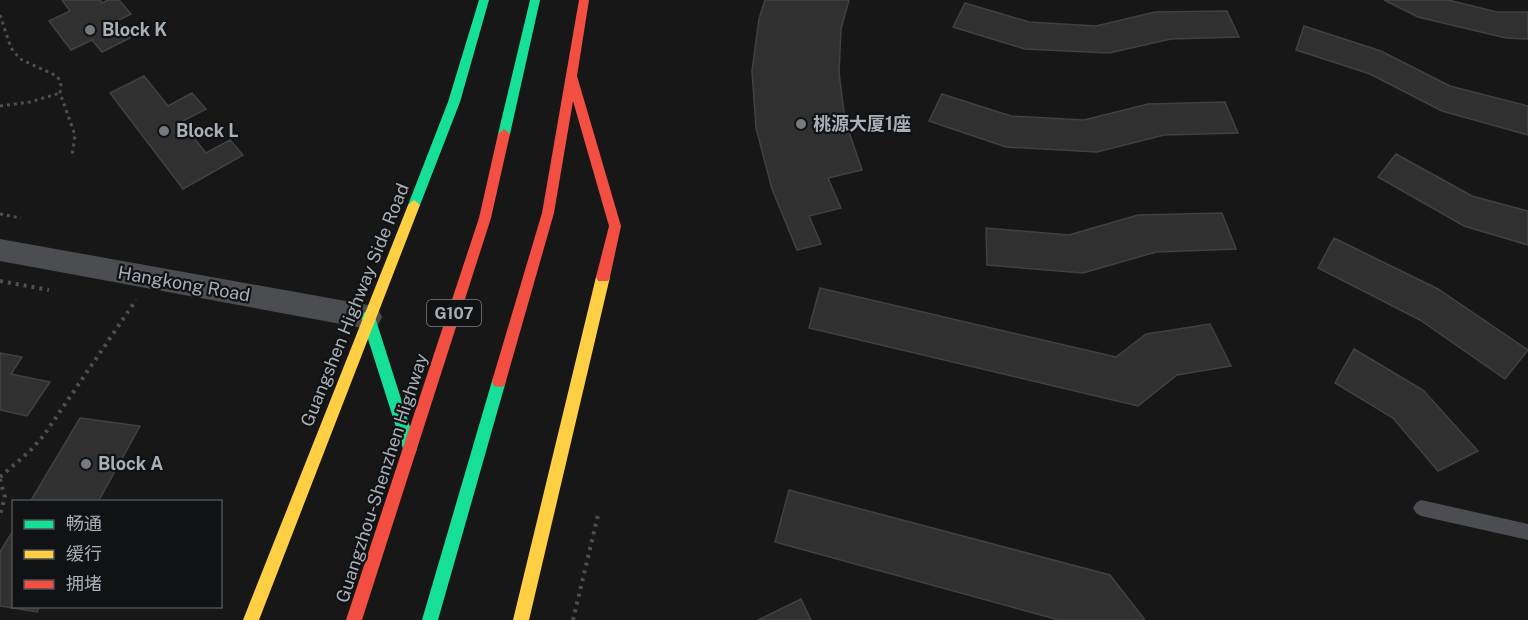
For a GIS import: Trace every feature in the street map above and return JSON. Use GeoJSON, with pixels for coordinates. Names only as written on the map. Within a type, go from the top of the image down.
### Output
{"type":"FeatureCollection","features":[{"type":"Feature","properties":{"kind":"main road","name":"Guangshen Highway Side Road"},"geometry":{"type":"LineString","coordinates":[[251,620],[454,102],[484,0]]}},
{"type":"Feature","properties":{"kind":"main road","name":"Guangzhou-Shenzhen Highway"},"geometry":{"type":"LineString","coordinates":[[354,620],[485,218],[535,0]]}},
{"type":"Feature","properties":{"kind":"main road"},"geometry":{"type":"LineString","coordinates":[[430,620],[548,213],[584,0]]}},
{"type":"Feature","properties":{"kind":"main road"},"geometry":{"type":"LineString","coordinates":[[520,620],[615,226],[571,76]]}},
{"type":"Feature","properties":{"kind":"main road"},"geometry":{"type":"LineString","coordinates":[[368,317],[410,449]]}},
{"type":"Feature","properties":{"kind":"street","name":"Hangkong Road"},"geometry":{"type":"LineString","coordinates":[[0,250],[368,317]]}},
{"type":"Feature","properties":{"kind":"lane"},"geometry":{"type":"LineString","coordinates":[[1421,508],[1528,532]]}},
{"type":"Feature","properties":{"kind":"path"},"geometry":{"type":"LineString","coordinates":[[0,15],[11,48],[20,59],[57,76],[61,83],[60,93],[75,135],[72,156]]}},
{"type":"Feature","properties":{"kind":"path"},"geometry":{"type":"LineString","coordinates":[[0,106],[30,102],[60,93]]}},
{"type":"Feature","properties":{"kind":"path"},"geometry":{"type":"LineString","coordinates":[[0,214],[21,218]]}},
{"type":"Feature","properties":{"kind":"path"},"geometry":{"type":"LineString","coordinates":[[0,281],[50,290]]}},
{"type":"Feature","properties":{"kind":"path"},"geometry":{"type":"LineString","coordinates":[[0,515],[5,500],[5,487],[0,478],[44,435],[137,298]]}},
{"type":"Feature","properties":{"kind":"path"},"geometry":{"type":"LineString","coordinates":[[573,620],[599,511]]}},
{"type":"Feature","properties":{"kind":"building","name":"Block K"},"geometry":{"type":"Polygon","coordinates":[[[62,0],[100,0],[102,3],[108,0],[119,0],[131,14],[117,21],[130,38],[102,52],[92,40],[71,50],[49,21],[70,11],[62,0]]]}},
{"type":"Feature","properties":{"kind":"building","name":"桃源大厦1座"},"geometry":{"type":"Polygon","coordinates":[[[765,0],[849,0],[841,29],[839,73],[845,120],[862,170],[828,178],[841,208],[809,216],[821,244],[797,250],[772,189],[756,128],[752,71],[759,19],[765,0]]]}},
{"type":"Feature","properties":{"kind":"building"},"geometry":{"type":"Polygon","coordinates":[[[1384,0],[1448,0],[1497,12],[1528,12],[1528,39],[1506,38],[1418,17],[1384,0]]]}},
{"type":"Feature","properties":{"kind":"building"},"geometry":{"type":"Polygon","coordinates":[[[965,3],[1029,22],[1096,26],[1155,12],[1227,11],[1239,37],[1171,39],[1109,53],[1025,49],[953,27],[965,3]]]}},
{"type":"Feature","properties":{"kind":"building"},"geometry":{"type":"Polygon","coordinates":[[[1304,26],[1381,51],[1450,86],[1528,106],[1528,135],[1442,111],[1370,74],[1296,50],[1304,26]]]}},
{"type":"Feature","properties":{"kind":"building","name":"Block L"},"geometry":{"type":"Polygon","coordinates":[[[144,76],[168,106],[192,93],[206,109],[181,122],[206,153],[230,140],[243,155],[183,189],[110,93],[144,76]]]}},
{"type":"Feature","properties":{"kind":"building"},"geometry":{"type":"Polygon","coordinates":[[[942,94],[1011,116],[1084,120],[1148,104],[1225,102],[1238,133],[1164,135],[1097,152],[1006,147],[929,121],[942,94]]]}},
{"type":"Feature","properties":{"kind":"building"},"geometry":{"type":"Polygon","coordinates":[[[1396,154],[1472,196],[1528,211],[1528,245],[1464,226],[1378,177],[1396,154]]]}},
{"type":"Feature","properties":{"kind":"building"},"geometry":{"type":"Polygon","coordinates":[[[1222,213],[1236,249],[1156,252],[1083,273],[987,265],[986,228],[1069,235],[1138,215],[1222,213]]]}},
{"type":"Feature","properties":{"kind":"building"},"geometry":{"type":"Polygon","coordinates":[[[1334,238],[1438,289],[1528,350],[1505,379],[1420,320],[1318,268],[1334,238]]]}},
{"type":"Feature","properties":{"kind":"building"},"geometry":{"type":"Polygon","coordinates":[[[820,288],[1116,357],[1146,334],[1210,324],[1231,366],[1177,375],[1138,406],[809,328],[820,288]]]}},
{"type":"Feature","properties":{"kind":"building"},"geometry":{"type":"Polygon","coordinates":[[[1354,349],[1423,390],[1478,451],[1438,471],[1393,418],[1335,383],[1354,349]]]}},
{"type":"Feature","properties":{"kind":"building"},"geometry":{"type":"Polygon","coordinates":[[[0,353],[22,357],[11,374],[50,382],[27,416],[0,410],[0,353]]]}},
{"type":"Feature","properties":{"kind":"building","name":"Block A"},"geometry":{"type":"Polygon","coordinates":[[[80,418],[140,426],[99,500],[31,500],[80,418]]]}},
{"type":"Feature","properties":{"kind":"building"},"geometry":{"type":"Polygon","coordinates":[[[789,490],[1110,575],[1145,620],[1059,620],[775,542],[789,490]]]}},
{"type":"Feature","properties":{"kind":"building"},"geometry":{"type":"Polygon","coordinates":[[[12,532],[12,608],[0,606],[0,552],[12,532]]]}},
{"type":"Feature","properties":{"kind":"building"},"geometry":{"type":"Polygon","coordinates":[[[801,599],[811,620],[758,620],[801,599]]]}},
{"type":"Feature","properties":{"kind":"building"},"geometry":{"type":"Polygon","coordinates":[[[12,608],[39,608],[37,612],[12,608]]]}},
{"type":"Feature","properties":{"kind":"traffic: fast"},"geometry":{"type":"LineString","coordinates":[[414,205],[454,102],[484,0]]}},
{"type":"Feature","properties":{"kind":"traffic: fast"},"geometry":{"type":"LineString","coordinates":[[504,134],[535,0]]}},
{"type":"Feature","properties":{"kind":"traffic: fast"},"geometry":{"type":"LineString","coordinates":[[368,317],[410,449]]}},
{"type":"Feature","properties":{"kind":"traffic: fast"},"geometry":{"type":"LineString","coordinates":[[430,620],[499,381]]}},
{"type":"Feature","properties":{"kind":"traffic: slow"},"geometry":{"type":"LineString","coordinates":[[251,620],[414,205]]}},
{"type":"Feature","properties":{"kind":"traffic: slow"},"geometry":{"type":"LineString","coordinates":[[521,620],[603,277]]}},
{"type":"Feature","properties":{"kind":"traffic: jam"},"geometry":{"type":"LineString","coordinates":[[499,381],[548,213],[584,0]]}},
{"type":"Feature","properties":{"kind":"traffic: jam"},"geometry":{"type":"LineString","coordinates":[[571,76],[615,226],[603,277]]}},
{"type":"Feature","properties":{"kind":"traffic: jam"},"geometry":{"type":"LineString","coordinates":[[354,620],[485,218],[504,134]]}},
{"type":"Feature","properties":{"kind":"place","name":"Block K"},"geometry":{"type":"Point","coordinates":[90,30]}},
{"type":"Feature","properties":{"kind":"place","name":"桃源大厦1座"},"geometry":{"type":"Point","coordinates":[801,124]}},
{"type":"Feature","properties":{"kind":"place","name":"Block L"},"geometry":{"type":"Point","coordinates":[164,131]}},
{"type":"Feature","properties":{"kind":"place","name":"Block A"},"geometry":{"type":"Point","coordinates":[86,464]}}]}
